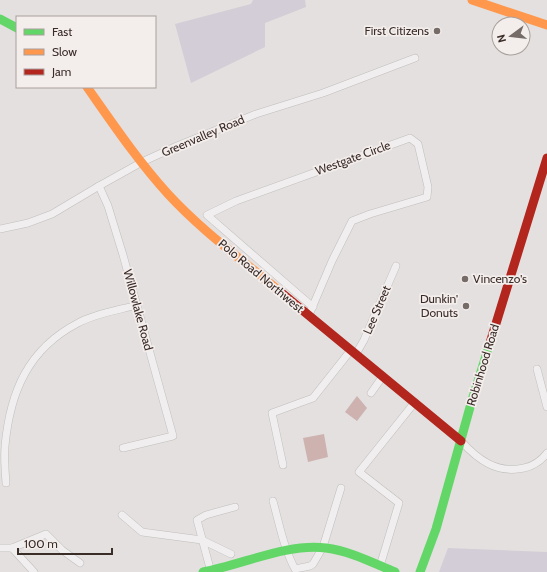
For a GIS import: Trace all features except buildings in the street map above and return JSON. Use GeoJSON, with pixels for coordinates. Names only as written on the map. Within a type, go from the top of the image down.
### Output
{"type":"FeatureCollection","features":[{"type":"Feature","properties":{"kind":"street"},"geometry":{"type":"LineString","coordinates":[[472,0],[547,25]]}},
{"type":"Feature","properties":{"kind":"street"},"geometry":{"type":"LineString","coordinates":[[0,19],[16,27]]}},
{"type":"Feature","properties":{"kind":"street","name":"Greenvalley Road"},"geometry":{"type":"LineString","coordinates":[[0,229],[28,223],[52,214],[142,162],[177,146],[256,114],[323,93],[415,58]]}},
{"type":"Feature","properties":{"kind":"street","name":"Polo Road Northwest"},"geometry":{"type":"LineString","coordinates":[[87,88],[167,195],[200,225],[311,311],[353,352],[461,441]]}},
{"type":"Feature","properties":{"kind":"street","name":"Westgate Circle"},"geometry":{"type":"LineString","coordinates":[[207,215],[236,201],[410,138],[418,144],[428,187],[427,197],[352,221],[332,261],[311,311]]}},
{"type":"Feature","properties":{"kind":"street","name":"Robinhood Road"},"geometry":{"type":"LineString","coordinates":[[420,572],[436,529],[461,441],[547,158]]}},
{"type":"Feature","properties":{"kind":"street","name":"Willowlake Road"},"geometry":{"type":"LineString","coordinates":[[99,186],[108,206],[173,436],[123,448]]}},
{"type":"Feature","properties":{"kind":"street"},"geometry":{"type":"LineString","coordinates":[[200,225],[207,215],[311,311]]}},
{"type":"Feature","properties":{"kind":"street","name":"Lee Street"},"geometry":{"type":"LineString","coordinates":[[282,465],[272,413],[313,398],[364,340],[396,266]]}},
{"type":"Feature","properties":{"kind":"street"},"geometry":{"type":"LineString","coordinates":[[6,483],[5,446],[13,401],[19,382],[33,360],[48,343],[79,322],[108,312],[137,305]]}},
{"type":"Feature","properties":{"kind":"street"},"geometry":{"type":"LineString","coordinates":[[537,369],[547,407]]}},
{"type":"Feature","properties":{"kind":"street"},"geometry":{"type":"LineString","coordinates":[[371,393],[383,376]]}},
{"type":"Feature","properties":{"kind":"street"},"geometry":{"type":"LineString","coordinates":[[380,566],[399,503],[359,472],[415,402]]}},
{"type":"Feature","properties":{"kind":"street"},"geometry":{"type":"LineString","coordinates":[[461,441],[472,454],[479,459],[489,465],[503,469],[520,469],[529,467],[539,462],[547,453]]}},
{"type":"Feature","properties":{"kind":"street"},"geometry":{"type":"LineString","coordinates":[[273,500],[287,550],[295,569],[313,564],[323,547],[341,488]]}},
{"type":"Feature","properties":{"kind":"street"},"geometry":{"type":"LineString","coordinates":[[235,507],[206,515],[197,520],[208,572],[287,550],[323,547],[345,552],[395,572]]}},
{"type":"Feature","properties":{"kind":"street"},"geometry":{"type":"LineString","coordinates":[[122,515],[142,532],[202,540],[231,554]]}},
{"type":"Feature","properties":{"kind":"street"},"geometry":{"type":"LineString","coordinates":[[0,548],[12,548],[46,534],[62,550],[80,563]]}},
{"type":"Feature","properties":{"kind":"street"},"geometry":{"type":"LineString","coordinates":[[12,548],[34,572]]}},
{"type":"Feature","properties":{"kind":"shaded area"},"geometry":{"type":"Polygon","coordinates":[[[253,0],[305,0],[306,7],[265,23],[265,47],[191,83],[175,24],[251,4],[253,0]]]}},
{"type":"Feature","properties":{"kind":"shaded area"},"geometry":{"type":"Polygon","coordinates":[[[357,396],[367,408],[357,421],[345,412],[357,396]]]}},
{"type":"Feature","properties":{"kind":"shaded area"},"geometry":{"type":"Polygon","coordinates":[[[324,434],[328,457],[308,462],[303,438],[324,434]]]}},
{"type":"Feature","properties":{"kind":"shaded area"},"geometry":{"type":"Polygon","coordinates":[[[448,548],[547,552],[547,572],[439,572],[448,548]]]}},
{"type":"Feature","properties":{"kind":"traffic: fast"},"geometry":{"type":"LineString","coordinates":[[0,19],[16,27]]}},
{"type":"Feature","properties":{"kind":"traffic: fast"},"geometry":{"type":"LineString","coordinates":[[420,572],[436,529],[472,400],[490,343]]}},
{"type":"Feature","properties":{"kind":"traffic: fast"},"geometry":{"type":"LineString","coordinates":[[203,572],[280,552],[311,547],[326,548],[344,552],[395,572]]}},
{"type":"Feature","properties":{"kind":"traffic: slow"},"geometry":{"type":"LineString","coordinates":[[472,0],[547,25]]}},
{"type":"Feature","properties":{"kind":"traffic: slow"},"geometry":{"type":"LineString","coordinates":[[88,88],[136,155],[168,194],[194,220],[278,290]]}},
{"type":"Feature","properties":{"kind":"traffic: jam"},"geometry":{"type":"LineString","coordinates":[[490,343],[547,158]]}},
{"type":"Feature","properties":{"kind":"traffic: jam"},"geometry":{"type":"LineString","coordinates":[[278,290],[461,441]]}},
{"type":"Feature","properties":{"kind":"place","name":"First Citizens"},"geometry":{"type":"Point","coordinates":[437,31]}},
{"type":"Feature","properties":{"kind":"place","name":"Vincenzo's"},"geometry":{"type":"Point","coordinates":[465,279]}},
{"type":"Feature","properties":{"kind":"place","name":"Dunkin' Donuts"},"geometry":{"type":"Point","coordinates":[466,306]}}]}
